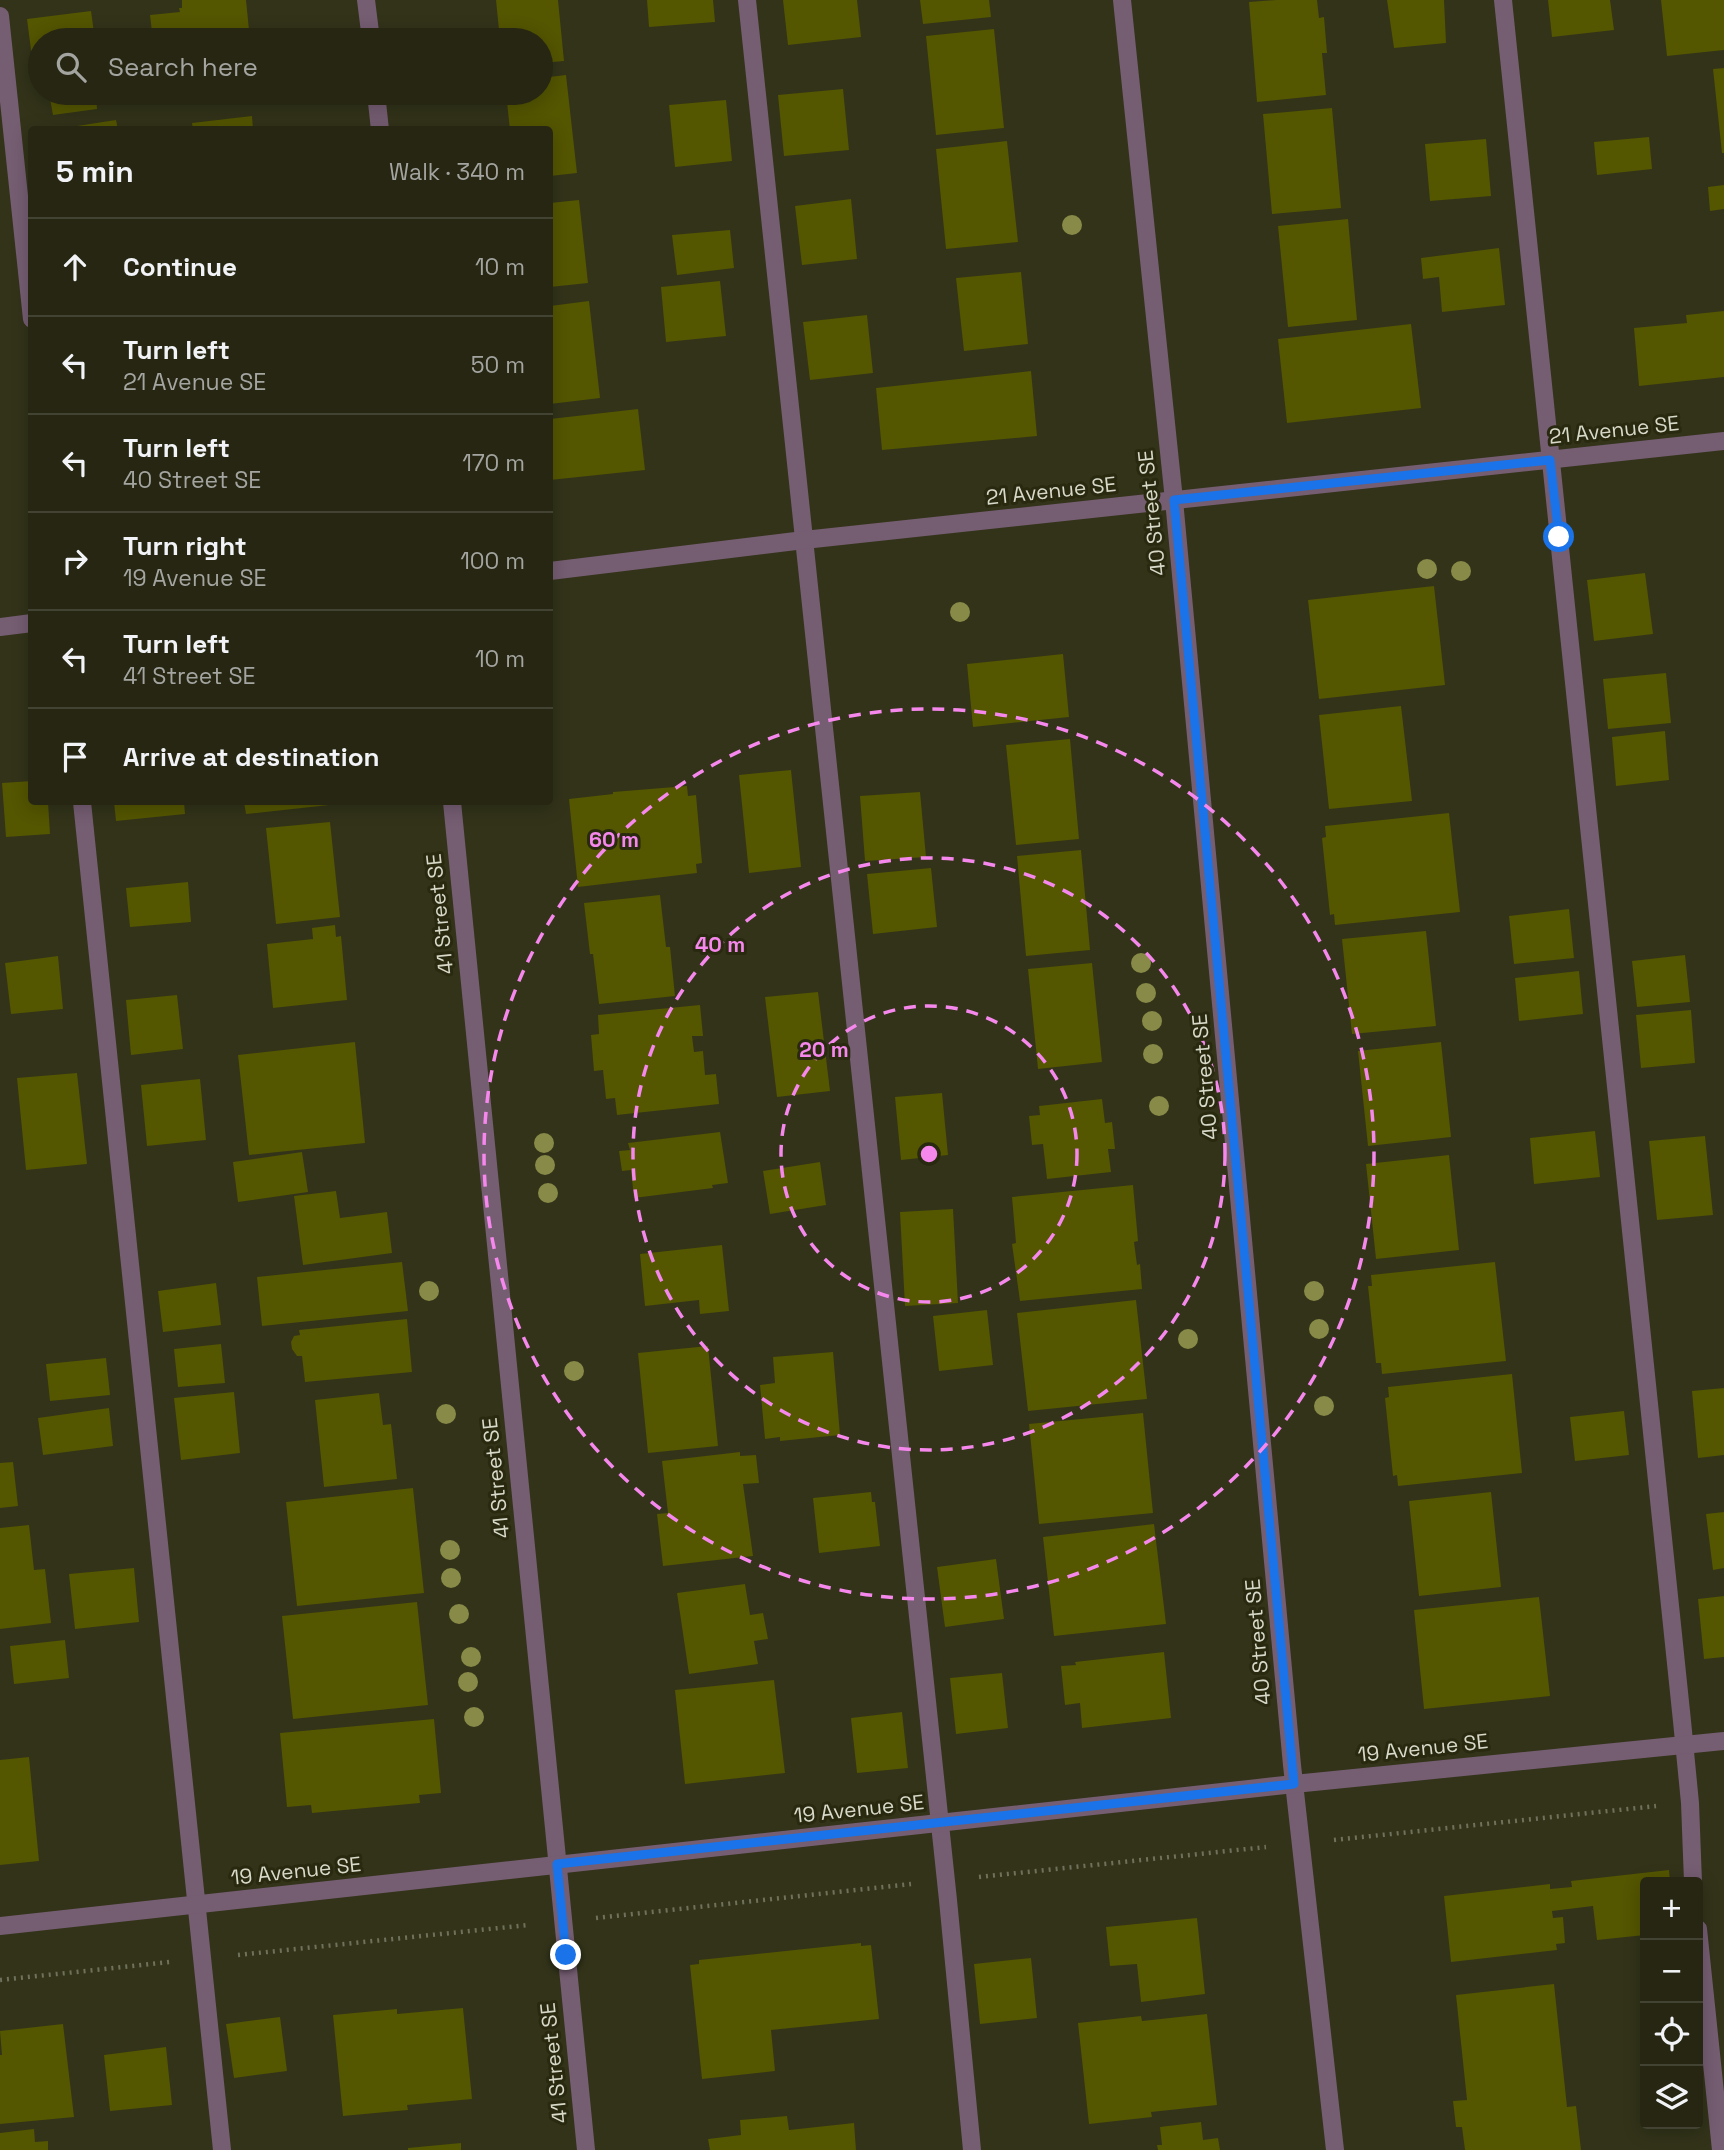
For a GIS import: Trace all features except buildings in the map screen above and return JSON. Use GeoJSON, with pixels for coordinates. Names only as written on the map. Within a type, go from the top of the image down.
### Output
{"type":"FeatureCollection","features":[{"type":"Feature","properties":{"kind":"street"},"geometry":{"type":"LineString","coordinates":[[366,0],[370,28]]}},
{"type":"Feature","properties":{"kind":"street"},"geometry":{"type":"LineString","coordinates":[[747,0],[940,1823],[972,2150]]}},
{"type":"Feature","properties":{"kind":"street","name":"40 Street SE"},"geometry":{"type":"LineString","coordinates":[[1122,0],[1174,500],[1294,1784],[1335,2150]]}},
{"type":"Feature","properties":{"kind":"street"},"geometry":{"type":"LineString","coordinates":[[1503,0],[1690,1803],[1693,1877]]}},
{"type":"Feature","properties":{"kind":"street"},"geometry":{"type":"LineString","coordinates":[[0,16],[28,281]]}},
{"type":"Feature","properties":{"kind":"street"},"geometry":{"type":"LineString","coordinates":[[377,105],[380,126]]}},
{"type":"Feature","properties":{"kind":"street","name":"21 Avenue SE"},"geometry":{"type":"LineString","coordinates":[[553,571],[804,540],[1724,441]]}},
{"type":"Feature","properties":{"kind":"street"},"geometry":{"type":"LineString","coordinates":[[0,627],[28,624]]}},
{"type":"Feature","properties":{"kind":"street"},"geometry":{"type":"LineString","coordinates":[[82,805],[222,2150]]}},
{"type":"Feature","properties":{"kind":"street","name":"41 Street SE"},"geometry":{"type":"LineString","coordinates":[[452,805],[586,2150]]}},
{"type":"Feature","properties":{"kind":"street","name":"19 Avenue SE"},"geometry":{"type":"LineString","coordinates":[[0,1926],[1294,1784],[1724,1741]]}},
{"type":"Feature","properties":{"kind":"street"},"geometry":{"type":"LineString","coordinates":[[1699,1940],[1721,2150]]}},
{"type":"Feature","properties":{"kind":"path"},"geometry":{"type":"LineString","coordinates":[[0,1980],[1690,1803]]}},
{"type":"Feature","properties":{"kind":"route"},"geometry":{"type":"LineString","coordinates":[[566,1955],[557,1864],[1294,1784],[1174,500],[1550,460],[1559,537]]}}]}
